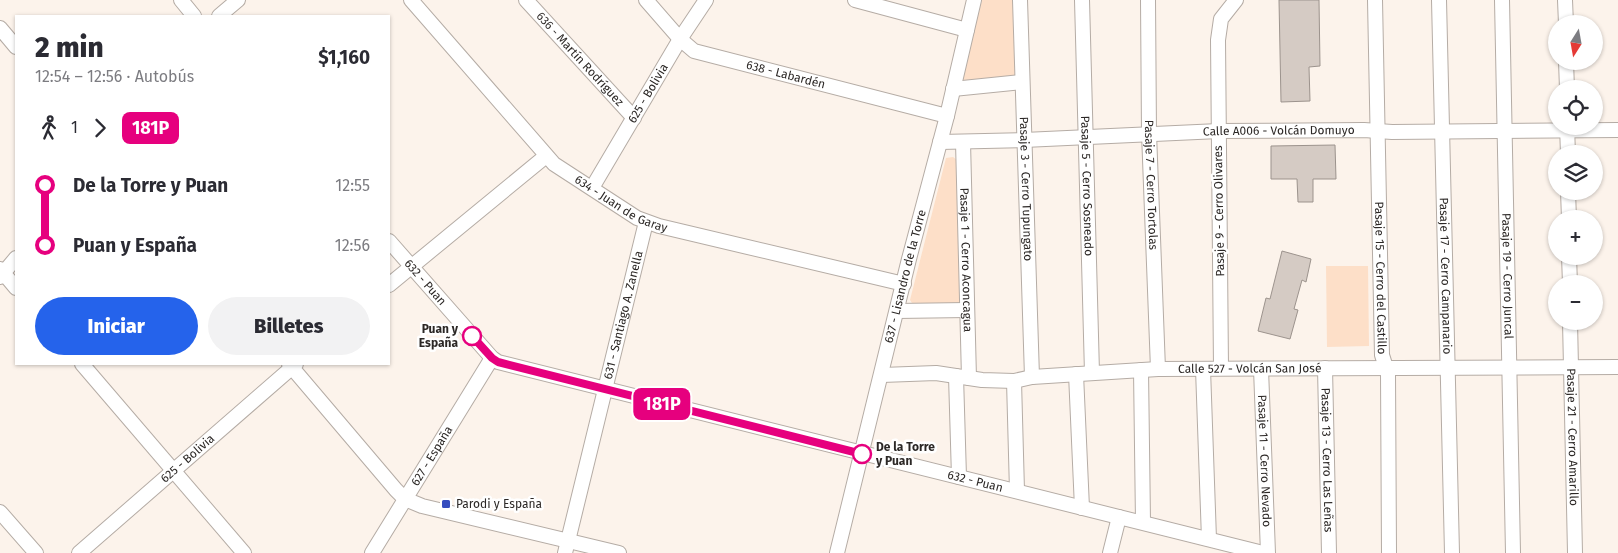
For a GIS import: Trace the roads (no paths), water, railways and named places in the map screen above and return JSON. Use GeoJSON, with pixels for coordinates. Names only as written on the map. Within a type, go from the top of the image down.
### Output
{"type":"FeatureCollection","features":[{"type":"Feature","properties":{"kind":"street"},"geometry":{"type":"LineString","coordinates":[[181,0],[193,15]]}},
{"type":"Feature","properties":{"kind":"street"},"geometry":{"type":"LineString","coordinates":[[220,15],[238,0]]}},
{"type":"Feature","properties":{"kind":"street","name":"634 - Juan de Garay"},"geometry":{"type":"LineString","coordinates":[[411,0],[554,164],[646,222],[904,284]]}},
{"type":"Feature","properties":{"kind":"street","name":"636 - Martín Rodríguez"},"geometry":{"type":"LineString","coordinates":[[526,0],[634,118]]}},
{"type":"Feature","properties":{"kind":"street","name":"638 - Labardén"},"geometry":{"type":"LineString","coordinates":[[646,0],[680,40],[694,52],[947,116]]}},
{"type":"Feature","properties":{"kind":"street","name":"625 - Bolivia"},"geometry":{"type":"LineString","coordinates":[[592,188],[706,0]]}},
{"type":"Feature","properties":{"kind":"street"},"geometry":{"type":"LineString","coordinates":[[855,0],[967,30]]}},
{"type":"Feature","properties":{"kind":"street","name":"637 - Lisandro de la Torre"},"geometry":{"type":"LineString","coordinates":[[837,553],[947,116],[974,0]]}},
{"type":"Feature","properties":{"kind":"street","name":"Pasaje 3 - Cerro Tupungato"},"geometry":{"type":"LineString","coordinates":[[1020,0],[1032,377]]}},
{"type":"Feature","properties":{"kind":"street","name":"Pasaje 5 - Cerro Sosneado"},"geometry":{"type":"LineString","coordinates":[[1082,0],[1092,373]]}},
{"type":"Feature","properties":{"kind":"street","name":"Pasaje 7 - Cerro Tortolas"},"geometry":{"type":"LineString","coordinates":[[1148,0],[1149,133],[1158,369]]}},
{"type":"Feature","properties":{"kind":"street","name":"Pasaje 15 - Cerro del Castillo"},"geometry":{"type":"LineString","coordinates":[[1375,0],[1376,131],[1382,355],[1388,374],[1389,553]]}},
{"type":"Feature","properties":{"kind":"street","name":"Pasaje 17 - Cerro Campanario"},"geometry":{"type":"LineString","coordinates":[[1439,0],[1452,553]]}},
{"type":"Feature","properties":{"kind":"street","name":"Pasaje 19 - Cerro Juncal"},"geometry":{"type":"LineString","coordinates":[[1502,0],[1513,553]]}},
{"type":"Feature","properties":{"kind":"street"},"geometry":{"type":"LineString","coordinates":[[1565,0],[1566,15]]}},
{"type":"Feature","properties":{"kind":"street","name":"Pasaje 9 - Cerro Olivares"},"geometry":{"type":"LineString","coordinates":[[1221,368],[1217,54],[1221,19],[1231,1]]}},
{"type":"Feature","properties":{"kind":"street"},"geometry":{"type":"LineString","coordinates":[[0,28],[15,46]]}},
{"type":"Feature","properties":{"kind":"street"},"geometry":{"type":"LineString","coordinates":[[953,89],[1022,82]]}},
{"type":"Feature","properties":{"kind":"street","name":"Calle A006 - Volcán Domuyo"},"geometry":{"type":"LineString","coordinates":[[940,142],[1085,138],[1149,133],[1219,131],[1505,132],[1548,130]]}},
{"type":"Feature","properties":{"kind":"street","name":"Calle A006 - Volcán Domuyo"},"geometry":{"type":"LineString","coordinates":[[1603,130],[1618,130]]}},
{"type":"Feature","properties":{"kind":"street","name":"Pasaje 1 - Cerro Aconcagua"},"geometry":{"type":"LineString","coordinates":[[959,477],[962,377],[967,310],[963,142]]}},
{"type":"Feature","properties":{"kind":"street"},"geometry":{"type":"LineString","coordinates":[[390,285],[546,156]]}},
{"type":"Feature","properties":{"kind":"street","name":"631 - Santiago A. Zanella"},"geometry":{"type":"LineString","coordinates":[[567,547],[646,222]]}},
{"type":"Feature","properties":{"kind":"street","name":"632 - Puan"},"geometry":{"type":"LineString","coordinates":[[390,242],[492,358],[498,362],[1263,553]]}},
{"type":"Feature","properties":{"kind":"street"},"geometry":{"type":"LineString","coordinates":[[15,259],[1,273],[15,287]]}},
{"type":"Feature","properties":{"kind":"street"},"geometry":{"type":"LineString","coordinates":[[897,311],[967,310]]}},
{"type":"Feature","properties":{"kind":"street","name":"Pasaje 21 - Cerro Amarillo"},"geometry":{"type":"LineString","coordinates":[[1570,330],[1575,553]]}},
{"type":"Feature","properties":{"kind":"street","name":"627 - España"},"geometry":{"type":"LineString","coordinates":[[372,553],[492,358]]}},
{"type":"Feature","properties":{"kind":"street"},"geometry":{"type":"LineString","coordinates":[[83,365],[244,553]]}},
{"type":"Feature","properties":{"kind":"street"},"geometry":{"type":"LineString","coordinates":[[292,365],[396,490],[406,499],[422,506],[567,547],[619,553]]}},
{"type":"Feature","properties":{"kind":"street","name":"625 - Bolivia"},"geometry":{"type":"LineString","coordinates":[[79,553],[174,472],[292,365]]}},
{"type":"Feature","properties":{"kind":"street","name":"Calle 527 - Volcán San José"},"geometry":{"type":"LineString","coordinates":[[882,375],[936,372],[962,377],[1014,381],[1032,377],[1158,369],[1618,367]]}},
{"type":"Feature","properties":{"kind":"street","name":"Pasaje 13 - Cerro Las Leñas"},"geometry":{"type":"LineString","coordinates":[[1325,368],[1329,553]]}},
{"type":"Feature","properties":{"kind":"street"},"geometry":{"type":"LineString","coordinates":[[1203,369],[1209,539]]}},
{"type":"Feature","properties":{"kind":"street","name":"Pasaje 11 - Cerro Nevado"},"geometry":{"type":"LineString","coordinates":[[1260,369],[1268,553]]}},
{"type":"Feature","properties":{"kind":"street"},"geometry":{"type":"LineString","coordinates":[[1141,370],[1143,522]]}},
{"type":"Feature","properties":{"kind":"street"},"geometry":{"type":"LineString","coordinates":[[1076,374],[1082,508]]}},
{"type":"Feature","properties":{"kind":"street"},"geometry":{"type":"LineString","coordinates":[[1014,381],[1017,491]]}},
{"type":"Feature","properties":{"kind":"street"},"geometry":{"type":"LineString","coordinates":[[0,512],[36,553]]}},
{"type":"Feature","properties":{"kind":"street"},"geometry":{"type":"LineString","coordinates":[[1110,553],[1120,517]]}},
{"type":"Feature","properties":{"kind":"place","name":"Puan y España"},"geometry":{"type":"Point","coordinates":[472,336]}},
{"type":"Feature","properties":{"kind":"place","name":"De la Torre y Puan"},"geometry":{"type":"Point","coordinates":[862,454]}},
{"type":"Feature","properties":{"kind":"place","name":"Parodi y España"},"geometry":{"type":"Point","coordinates":[446,504]}}]}
